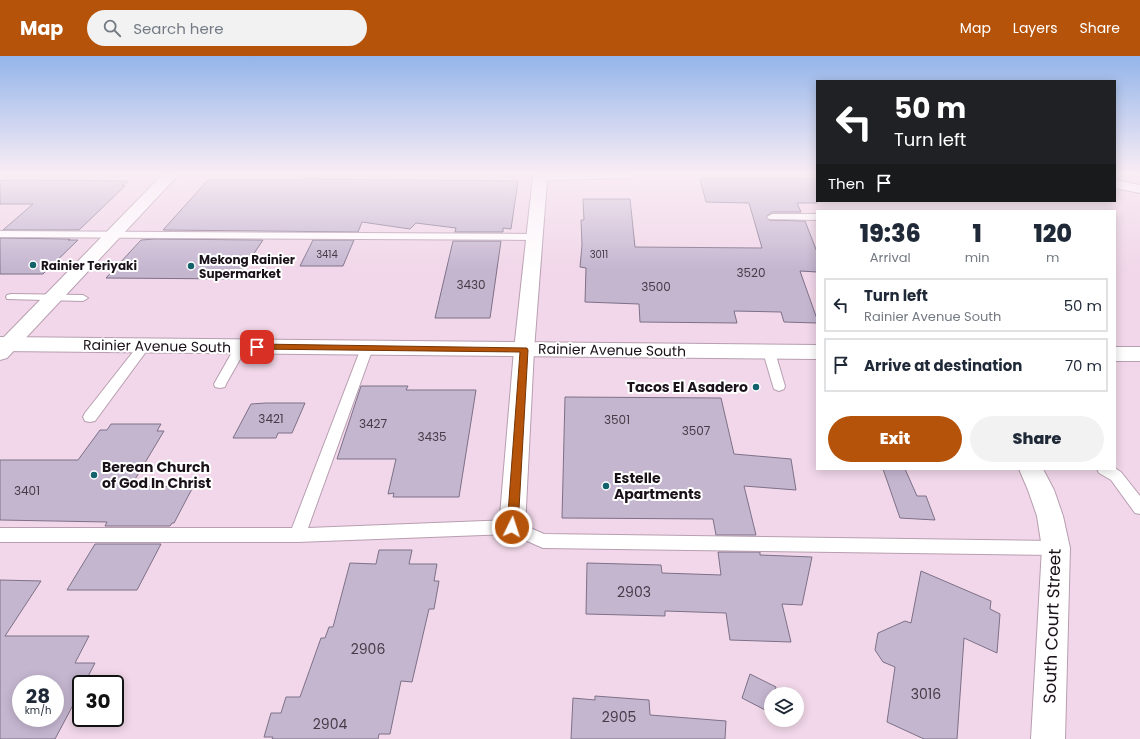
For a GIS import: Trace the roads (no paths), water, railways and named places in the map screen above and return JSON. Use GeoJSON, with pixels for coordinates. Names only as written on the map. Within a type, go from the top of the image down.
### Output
{"type":"FeatureCollection","features":[{"type":"Feature","properties":{"kind":"street"},"geometry":{"type":"LineString","coordinates":[[3,347],[54,297],[143,205]]}},
{"type":"Feature","properties":{"kind":"street"},"geometry":{"type":"LineString","coordinates":[[512,527],[524,350],[537,205]]}},
{"type":"Feature","properties":{"kind":"street","name":"Rainier Avenue South"},"geometry":{"type":"LineString","coordinates":[[3,347],[144,346],[816,352]]}},
{"type":"Feature","properties":{"kind":"street"},"geometry":{"type":"LineString","coordinates":[[1116,354],[1140,354]]}},
{"type":"Feature","properties":{"kind":"street","name":"South Court Street"},"geometry":{"type":"LineString","coordinates":[[1031,470],[1050,516],[1056,548],[1048,739]]}},
{"type":"Feature","properties":{"kind":"lane"},"geometry":{"type":"LineString","coordinates":[[772,217],[816,217]]}},
{"type":"Feature","properties":{"kind":"lane"},"geometry":{"type":"LineString","coordinates":[[0,234],[534,237]]}},
{"type":"Feature","properties":{"kind":"lane"},"geometry":{"type":"LineString","coordinates":[[11,297],[83,298]]}},
{"type":"Feature","properties":{"kind":"lane"},"geometry":{"type":"LineString","coordinates":[[90,417],[144,346]]}},
{"type":"Feature","properties":{"kind":"lane"},"geometry":{"type":"LineString","coordinates":[[220,384],[241,347]]}},
{"type":"Feature","properties":{"kind":"lane"},"geometry":{"type":"LineString","coordinates":[[297,535],[367,348]]}},
{"type":"Feature","properties":{"kind":"lane"},"geometry":{"type":"LineString","coordinates":[[769,352],[779,386]]}},
{"type":"Feature","properties":{"kind":"lane"},"geometry":{"type":"LineString","coordinates":[[1106,470],[1116,476],[1140,508]]}},
{"type":"Feature","properties":{"kind":"lane"},"geometry":{"type":"LineString","coordinates":[[0,535],[297,535],[512,527],[543,541],[1056,548]]}},
{"type":"Feature","properties":{"kind":"place","name":"Rainier Teriyaki"},"geometry":{"type":"Point","coordinates":[33,265]}},
{"type":"Feature","properties":{"kind":"place","name":"Mekong Rainier Supermarket"},"geometry":{"type":"Point","coordinates":[191,266]}},
{"type":"Feature","properties":{"kind":"place","name":"Tacos El Asadero"},"geometry":{"type":"Point","coordinates":[756,387]}},
{"type":"Feature","properties":{"kind":"place","name":"Berean Church of God In Christ"},"geometry":{"type":"Point","coordinates":[94,475]}},
{"type":"Feature","properties":{"kind":"place","name":"Estelle Apartments"},"geometry":{"type":"Point","coordinates":[606,486]}}]}
